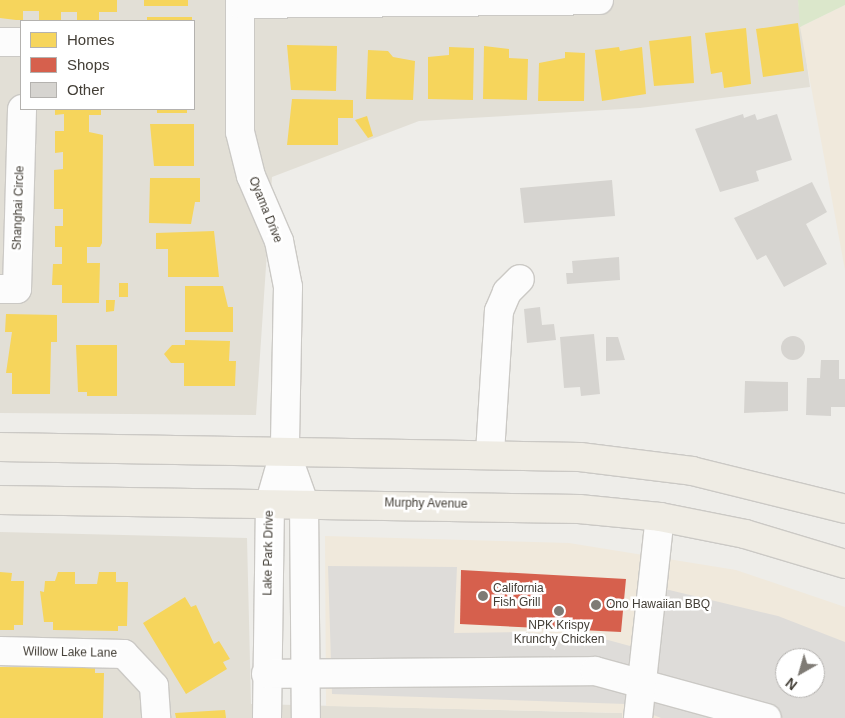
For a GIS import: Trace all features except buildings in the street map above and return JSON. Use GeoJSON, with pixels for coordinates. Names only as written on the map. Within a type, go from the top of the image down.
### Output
{"type":"FeatureCollection","features":[{"type":"Feature","properties":{"kind":"main road"},"geometry":{"type":"LineString","coordinates":[[0,447],[490,453],[645,463],[762,485],[845,509]]}},
{"type":"Feature","properties":{"kind":"main road","name":"Murphy Avenue"},"geometry":{"type":"LineString","coordinates":[[0,500],[494,506],[660,518],[745,534],[845,564]]}},
{"type":"Feature","properties":{"kind":"street"},"geometry":{"type":"LineString","coordinates":[[240,2],[599,0]]}},
{"type":"Feature","properties":{"kind":"street","name":"Oyama Drive"},"geometry":{"type":"LineString","coordinates":[[240,2],[240,132],[251,176],[279,241],[288,287],[285,450]]}},
{"type":"Feature","properties":{"kind":"street"},"geometry":{"type":"LineString","coordinates":[[0,42],[20,42]]}},
{"type":"Feature","properties":{"kind":"street","name":"Shanghai Circle"},"geometry":{"type":"LineString","coordinates":[[0,289],[17,289],[22,110]]}},
{"type":"Feature","properties":{"kind":"street"},"geometry":{"type":"LineString","coordinates":[[490,453],[499,311],[507,292],[520,279]]}},
{"type":"Feature","properties":{"kind":"street"},"geometry":{"type":"LineString","coordinates":[[285,450],[304,503],[306,718]]}},
{"type":"Feature","properties":{"kind":"street","name":"Lake Park Drive"},"geometry":{"type":"LineString","coordinates":[[267,718],[266,674],[270,502],[285,450]]}},
{"type":"Feature","properties":{"kind":"street"},"geometry":{"type":"LineString","coordinates":[[638,718],[639,682],[660,518]]}},
{"type":"Feature","properties":{"kind":"street","name":"Willow Lake Lane"},"geometry":{"type":"LineString","coordinates":[[0,651],[124,654],[154,686],[156,718]]}},
{"type":"Feature","properties":{"kind":"street"},"geometry":{"type":"LineString","coordinates":[[266,674],[595,671],[767,718]]}},
{"type":"Feature","properties":{"kind":"shaded area"},"geometry":{"type":"Polygon","coordinates":[[[0,0],[798,0],[810,87],[640,108],[419,121],[272,177],[256,415],[0,413],[0,0]]]}},
{"type":"Feature","properties":{"kind":"shaded area"},"geometry":{"type":"Polygon","coordinates":[[[845,5],[845,270],[800,27],[845,5]]]}},
{"type":"Feature","properties":{"kind":"shaded area"},"geometry":{"type":"Polygon","coordinates":[[[0,532],[247,538],[251,704],[622,713],[622,718],[0,718],[0,532]]]}},
{"type":"Feature","properties":{"kind":"shaded area"},"geometry":{"type":"Polygon","coordinates":[[[325,536],[569,543],[736,570],[845,607],[845,718],[622,718],[622,713],[326,706],[325,536]]]}},
{"type":"Feature","properties":{"kind":"shaded area"},"geometry":{"type":"Polygon","coordinates":[[[328,566],[457,567],[454,633],[520,632],[608,640],[652,652],[665,589],[778,616],[845,642],[845,718],[661,718],[626,704],[332,694],[328,566]]]}},
{"type":"Feature","properties":{"kind":"green space"},"geometry":{"type":"Polygon","coordinates":[[[798,0],[845,0],[845,5],[800,27],[798,0]]]}},
{"type":"Feature","properties":{"kind":"place","name":"California Fish Grill"},"geometry":{"type":"Point","coordinates":[483,596]}},
{"type":"Feature","properties":{"kind":"place","name":"Ono Hawaiian BBQ"},"geometry":{"type":"Point","coordinates":[596,605]}},
{"type":"Feature","properties":{"kind":"place","name":"NPK Krispy Krunchy Chicken"},"geometry":{"type":"Point","coordinates":[559,611]}}]}
